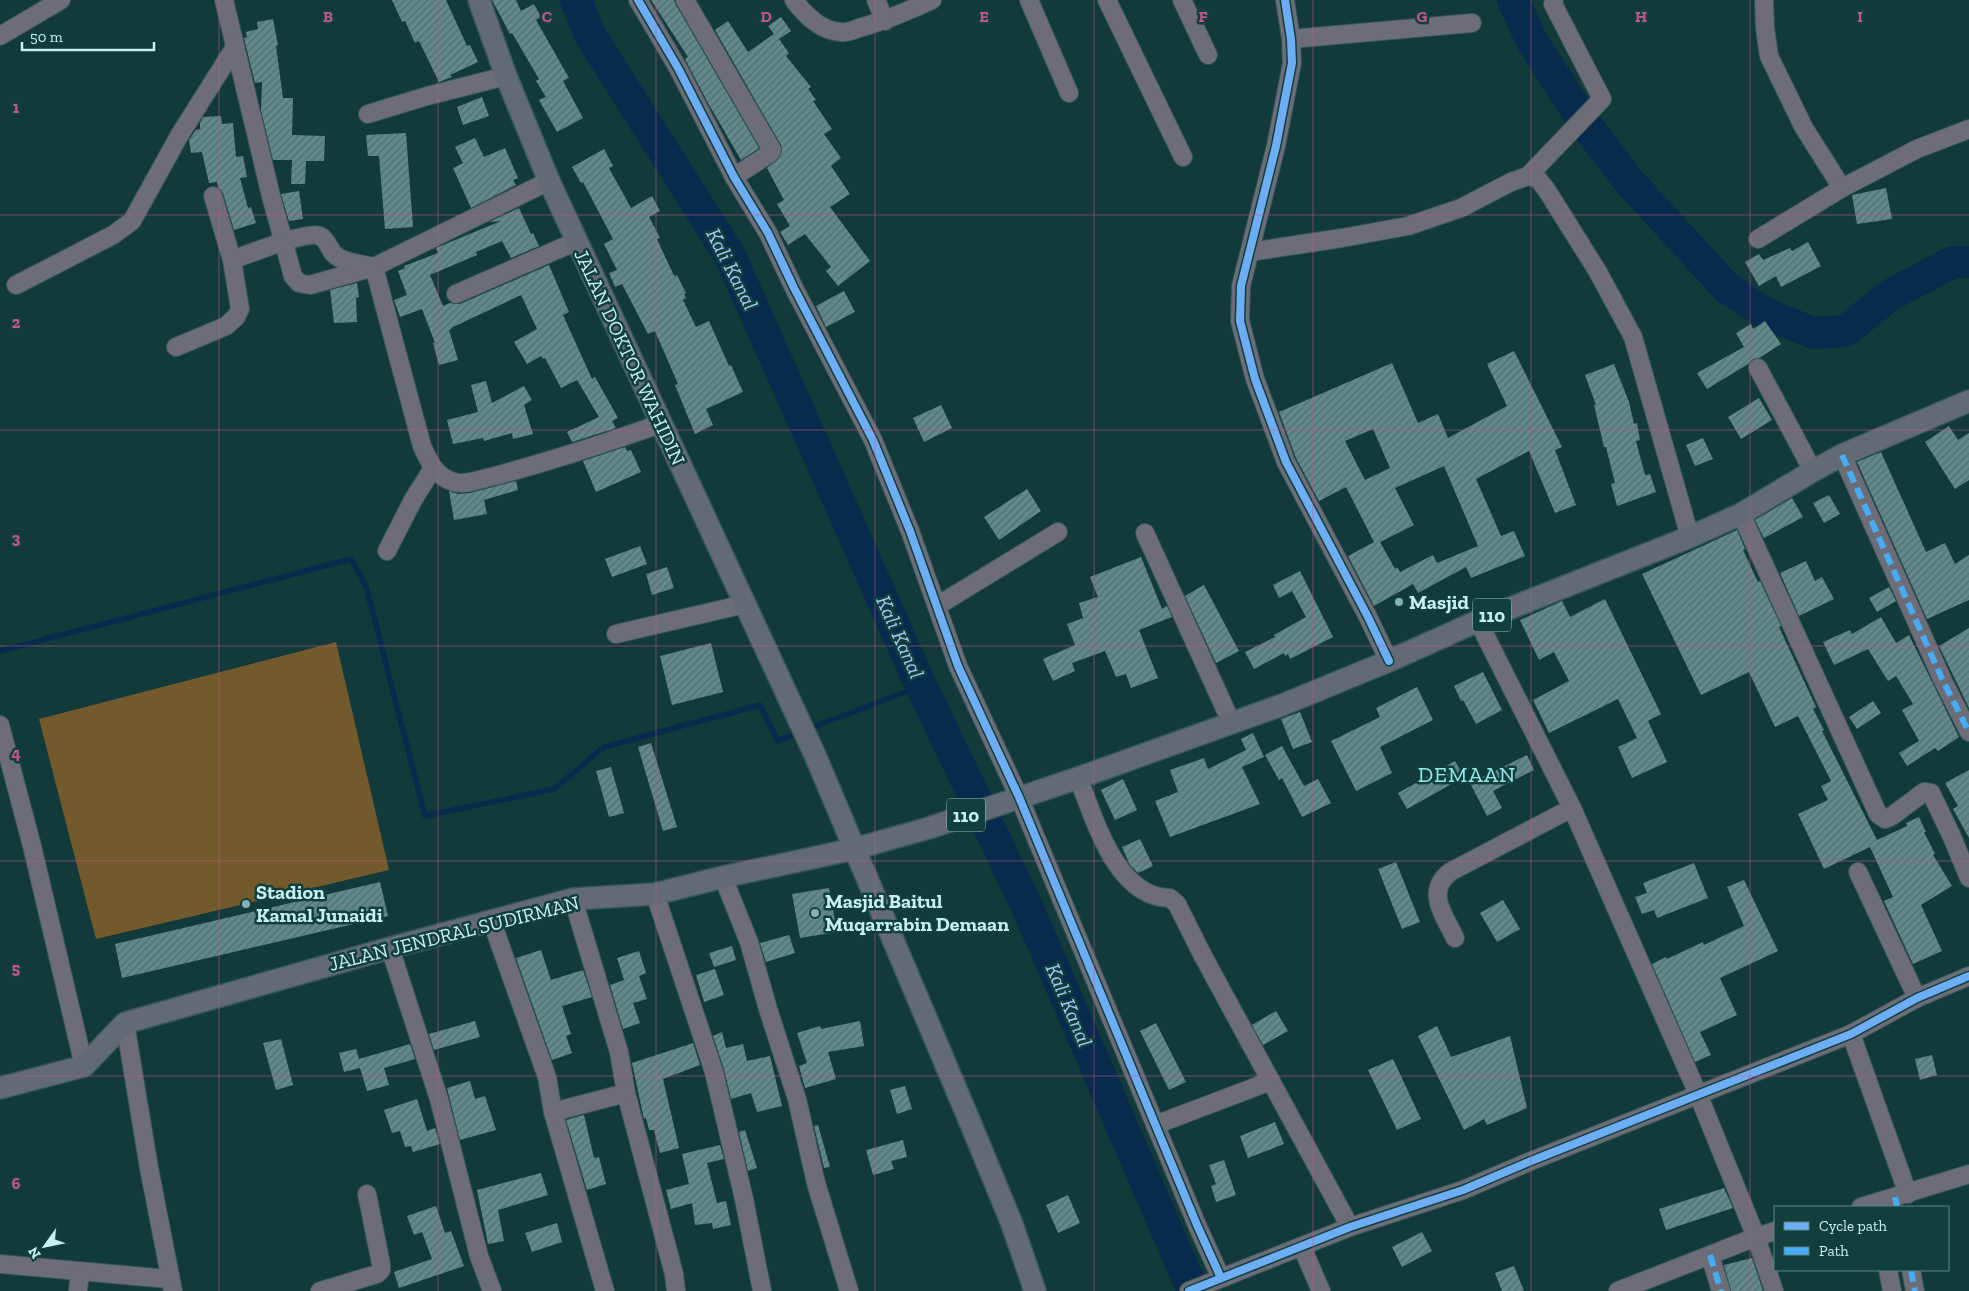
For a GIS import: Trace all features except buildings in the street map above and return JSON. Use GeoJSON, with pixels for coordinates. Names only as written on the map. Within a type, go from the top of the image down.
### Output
{"type":"FeatureCollection","features":[{"type":"Feature","properties":{"kind":"main road","name":"JALAN DOKTOR WAHIDIN"},"geometry":{"type":"LineString","coordinates":[[479,0],[506,76],[550,181],[660,424],[815,755],[1012,1224],[1035,1291]]}},
{"type":"Feature","properties":{"kind":"main road","name":"110"},"geometry":{"type":"LineString","coordinates":[[1011,800],[1232,724],[1389,661],[1478,621],[1690,537],[1741,514],[1842,455],[1969,401]]}},
{"type":"Feature","properties":{"kind":"main road","name":"JALAN JENDRAL SUDIRMAN"},"geometry":{"type":"LineString","coordinates":[[125,1023],[390,948],[573,899],[655,894],[723,876],[854,850],[1011,800]]}},
{"type":"Feature","properties":{"kind":"main road"},"geometry":{"type":"LineString","coordinates":[[0,1088],[84,1066],[125,1023]]}},
{"type":"Feature","properties":{"kind":"street"},"geometry":{"type":"LineString","coordinates":[[0,36],[61,0]]}},
{"type":"Feature","properties":{"kind":"street"},"geometry":{"type":"LineString","coordinates":[[224,0],[283,242],[293,276],[303,285],[310,285],[374,267],[550,181]]}},
{"type":"Feature","properties":{"kind":"street"},"geometry":{"type":"LineString","coordinates":[[638,0],[678,68],[734,177],[768,233],[873,440],[910,531],[958,666],[1011,800],[1155,1125],[1196,1226],[1221,1278]]}},
{"type":"Feature","properties":{"kind":"street"},"geometry":{"type":"LineString","coordinates":[[685,0],[772,150],[769,154],[734,177]]}},
{"type":"Feature","properties":{"kind":"street"},"geometry":{"type":"LineString","coordinates":[[794,0],[809,18],[828,29],[839,32],[885,21],[932,0]]}},
{"type":"Feature","properties":{"kind":"street"},"geometry":{"type":"LineString","coordinates":[[876,0],[885,21]]}},
{"type":"Feature","properties":{"kind":"street"},"geometry":{"type":"LineString","coordinates":[[1029,0],[1069,93]]}},
{"type":"Feature","properties":{"kind":"street"},"geometry":{"type":"LineString","coordinates":[[1107,0],[1183,157]]}},
{"type":"Feature","properties":{"kind":"street"},"geometry":{"type":"LineString","coordinates":[[1182,0],[1208,55]]}},
{"type":"Feature","properties":{"kind":"street"},"geometry":{"type":"LineString","coordinates":[[1285,0],[1291,39],[1292,63],[1279,128],[1241,286],[1240,321],[1255,379],[1286,462],[1368,617],[1389,661]]}},
{"type":"Feature","properties":{"kind":"street"},"geometry":{"type":"LineString","coordinates":[[1250,252],[1408,226],[1461,208],[1511,182],[1528,176],[1602,99],[1553,4],[1554,0]]}},
{"type":"Feature","properties":{"kind":"street"},"geometry":{"type":"LineString","coordinates":[[1764,0],[1769,56],[1804,128],[1842,188]]}},
{"type":"Feature","properties":{"kind":"street"},"geometry":{"type":"LineString","coordinates":[[1291,39],[1472,23]]}},
{"type":"Feature","properties":{"kind":"street"},"geometry":{"type":"LineString","coordinates":[[16,285],[113,235],[132,221],[179,136],[235,48]]}},
{"type":"Feature","properties":{"kind":"street"},"geometry":{"type":"LineString","coordinates":[[368,114],[427,96],[506,76]]}},
{"type":"Feature","properties":{"kind":"street"},"geometry":{"type":"LineString","coordinates":[[1758,239],[1842,188],[1917,149],[1969,129]]}},
{"type":"Feature","properties":{"kind":"street"},"geometry":{"type":"LineString","coordinates":[[1528,176],[1537,178],[1546,189],[1598,272],[1633,337],[1690,537]]}},
{"type":"Feature","properties":{"kind":"street"},"geometry":{"type":"LineString","coordinates":[[176,347],[226,326],[236,317],[240,309],[232,260],[213,196]]}},
{"type":"Feature","properties":{"kind":"street"},"geometry":{"type":"LineString","coordinates":[[232,260],[283,242],[316,234],[323,237],[332,251],[340,258],[374,267]]}},
{"type":"Feature","properties":{"kind":"street"},"geometry":{"type":"LineString","coordinates":[[456,294],[577,241]]}},
{"type":"Feature","properties":{"kind":"street"},"geometry":{"type":"LineString","coordinates":[[374,267],[422,446],[433,468],[446,479],[456,483],[479,480],[548,462],[660,424]]}},
{"type":"Feature","properties":{"kind":"street"},"geometry":{"type":"LineString","coordinates":[[1758,368],[1813,471]]}},
{"type":"Feature","properties":{"kind":"street"},"geometry":{"type":"LineString","coordinates":[[1842,455],[1943,681],[1969,732]]}},
{"type":"Feature","properties":{"kind":"street"},"geometry":{"type":"LineString","coordinates":[[388,551],[412,500],[433,468]]}},
{"type":"Feature","properties":{"kind":"street"},"geometry":{"type":"LineString","coordinates":[[1741,514],[1878,814],[1884,819],[1892,816],[1924,792],[1931,793],[1969,878]]}},
{"type":"Feature","properties":{"kind":"street"},"geometry":{"type":"LineString","coordinates":[[937,606],[1058,532]]}},
{"type":"Feature","properties":{"kind":"street"},"geometry":{"type":"LineString","coordinates":[[1145,533],[1232,724]]}},
{"type":"Feature","properties":{"kind":"street"},"geometry":{"type":"LineString","coordinates":[[616,634],[745,604]]}},
{"type":"Feature","properties":{"kind":"street"},"geometry":{"type":"LineString","coordinates":[[1478,621],[1572,808],[1698,1094],[1756,1237],[1774,1291]]}},
{"type":"Feature","properties":{"kind":"street"},"geometry":{"type":"LineString","coordinates":[[0,725],[32,846],[84,1066]]}},
{"type":"Feature","properties":{"kind":"street"},"geometry":{"type":"LineString","coordinates":[[1078,778],[1110,852],[1128,880],[1140,891],[1157,898],[1170,898],[1177,904],[1350,1227]]}},
{"type":"Feature","properties":{"kind":"street"},"geometry":{"type":"LineString","coordinates":[[1455,938],[1436,897],[1441,879],[1450,872],[1572,808]]}},
{"type":"Feature","properties":{"kind":"street"},"geometry":{"type":"LineString","coordinates":[[1858,872],[1917,998]]}},
{"type":"Feature","properties":{"kind":"street"},"geometry":{"type":"LineString","coordinates":[[723,876],[749,942],[797,1099],[816,1183],[849,1291]]}},
{"type":"Feature","properties":{"kind":"street"},"geometry":{"type":"LineString","coordinates":[[655,894],[714,1072],[744,1199],[762,1291]]}},
{"type":"Feature","properties":{"kind":"street"},"geometry":{"type":"LineString","coordinates":[[573,899],[619,1052],[626,1093],[674,1274],[676,1291]]}},
{"type":"Feature","properties":{"kind":"street"},"geometry":{"type":"LineString","coordinates":[[492,922],[547,1077],[554,1112],[605,1291]]}},
{"type":"Feature","properties":{"kind":"street"},"geometry":{"type":"LineString","coordinates":[[390,948],[440,1099],[479,1256],[492,1291]]}},
{"type":"Feature","properties":{"kind":"street"},"geometry":{"type":"LineString","coordinates":[[1197,1288],[1350,1227],[1463,1190],[1531,1161],[1851,1034],[1917,998],[1969,976]]}},
{"type":"Feature","properties":{"kind":"street"},"geometry":{"type":"LineString","coordinates":[[0,1264],[80,1271],[171,1285],[125,1023]]}},
{"type":"Feature","properties":{"kind":"street"},"geometry":{"type":"LineString","coordinates":[[1851,1034],[1900,1200]]}},
{"type":"Feature","properties":{"kind":"street"},"geometry":{"type":"LineString","coordinates":[[1155,1125],[1271,1081]]}},
{"type":"Feature","properties":{"kind":"street"},"geometry":{"type":"LineString","coordinates":[[554,1112],[626,1093]]}},
{"type":"Feature","properties":{"kind":"street"},"geometry":{"type":"LineString","coordinates":[[1870,1206],[1900,1200],[1969,1174]]}},
{"type":"Feature","properties":{"kind":"street"},"geometry":{"type":"LineString","coordinates":[[320,1291],[376,1274],[381,1270],[367,1194]]}},
{"type":"Feature","properties":{"kind":"street"},"geometry":{"type":"LineString","coordinates":[[1623,1290],[1774,1231]]}},
{"type":"Feature","properties":{"kind":"street"},"geometry":{"type":"LineString","coordinates":[[1302,1247],[1321,1291]]}},
{"type":"Feature","properties":{"kind":"street"},"geometry":{"type":"LineString","coordinates":[[1710,1255],[1720,1291]]}},
{"type":"Feature","properties":{"kind":"street"},"geometry":{"type":"LineString","coordinates":[[78,1291],[80,1271]]}},
{"type":"Feature","properties":{"kind":"street"},"geometry":{"type":"LineString","coordinates":[[1888,1271],[1892,1291]]}},
{"type":"Feature","properties":{"kind":"street"},"geometry":{"type":"LineString","coordinates":[[1911,1271],[1915,1291]]}},
{"type":"Feature","properties":{"kind":"shaded area"},"geometry":{"type":"Polygon","coordinates":[[[336,642],[389,870],[96,939],[39,719],[336,642]]]}},
{"type":"Feature","properties":{"kind":"waterway","name":"Kali Kanal"},"geometry":{"type":"LineString","coordinates":[[576,0],[590,35],[730,256],[921,686],[1025,902],[1193,1291]]}},
{"type":"Feature","properties":{"kind":"waterway"},"geometry":{"type":"LineString","coordinates":[[1513,0],[1532,41],[1583,121],[1627,179],[1726,287],[1766,314],[1813,333],[1845,331],[1892,294],[1953,262],[1969,262]]}},
{"type":"Feature","properties":{"kind":"waterway"},"geometry":{"type":"LineString","coordinates":[[0,651],[351,559],[366,586],[425,816],[554,789],[604,747],[760,705],[778,741],[800,732]]}},
{"type":"Feature","properties":{"kind":"waterway"},"geometry":{"type":"LineString","coordinates":[[808,729],[921,686]]}},
{"type":"Feature","properties":{"kind":"marked path"},"geometry":{"type":"LineString","coordinates":[[1842,455],[1943,681],[1969,732]]}},
{"type":"Feature","properties":{"kind":"marked path"},"geometry":{"type":"LineString","coordinates":[[1895,1197],[1897,1206]]}},
{"type":"Feature","properties":{"kind":"marked path"},"geometry":{"type":"LineString","coordinates":[[1710,1255],[1721,1291]]}},
{"type":"Feature","properties":{"kind":"marked path"},"geometry":{"type":"LineString","coordinates":[[1911,1271],[1915,1291]]}},
{"type":"Feature","properties":{"kind":"cycle path"},"geometry":{"type":"LineString","coordinates":[[638,0],[678,68],[734,177],[768,233],[794,288],[873,440],[910,531],[958,666],[1019,797],[1197,1225],[1221,1278]]}},
{"type":"Feature","properties":{"kind":"cycle path"},"geometry":{"type":"LineString","coordinates":[[1285,0],[1291,39],[1292,63],[1276,146],[1241,286],[1240,321],[1255,379],[1286,462],[1368,617],[1389,661]]}},
{"type":"Feature","properties":{"kind":"cycle path"},"geometry":{"type":"LineString","coordinates":[[1189,1291],[1350,1227],[1463,1190],[1531,1161],[1851,1034],[1917,998],[1969,976]]}},
{"type":"Feature","properties":{"kind":"place","name":"Masjid"},"geometry":{"type":"Point","coordinates":[1399,602]}},
{"type":"Feature","properties":{"kind":"place","name":"Stadion Kamal Junaidi"},"geometry":{"type":"Point","coordinates":[246,904]}},
{"type":"Feature","properties":{"kind":"place","name":"Masjid Baitul Muqarrabin Demaan"},"geometry":{"type":"Point","coordinates":[815,913]}},
{"type":"Feature","properties":{"kind":"district","name":"DEMAAN"},"geometry":{"type":"Point","coordinates":[1467,774]}}]}
